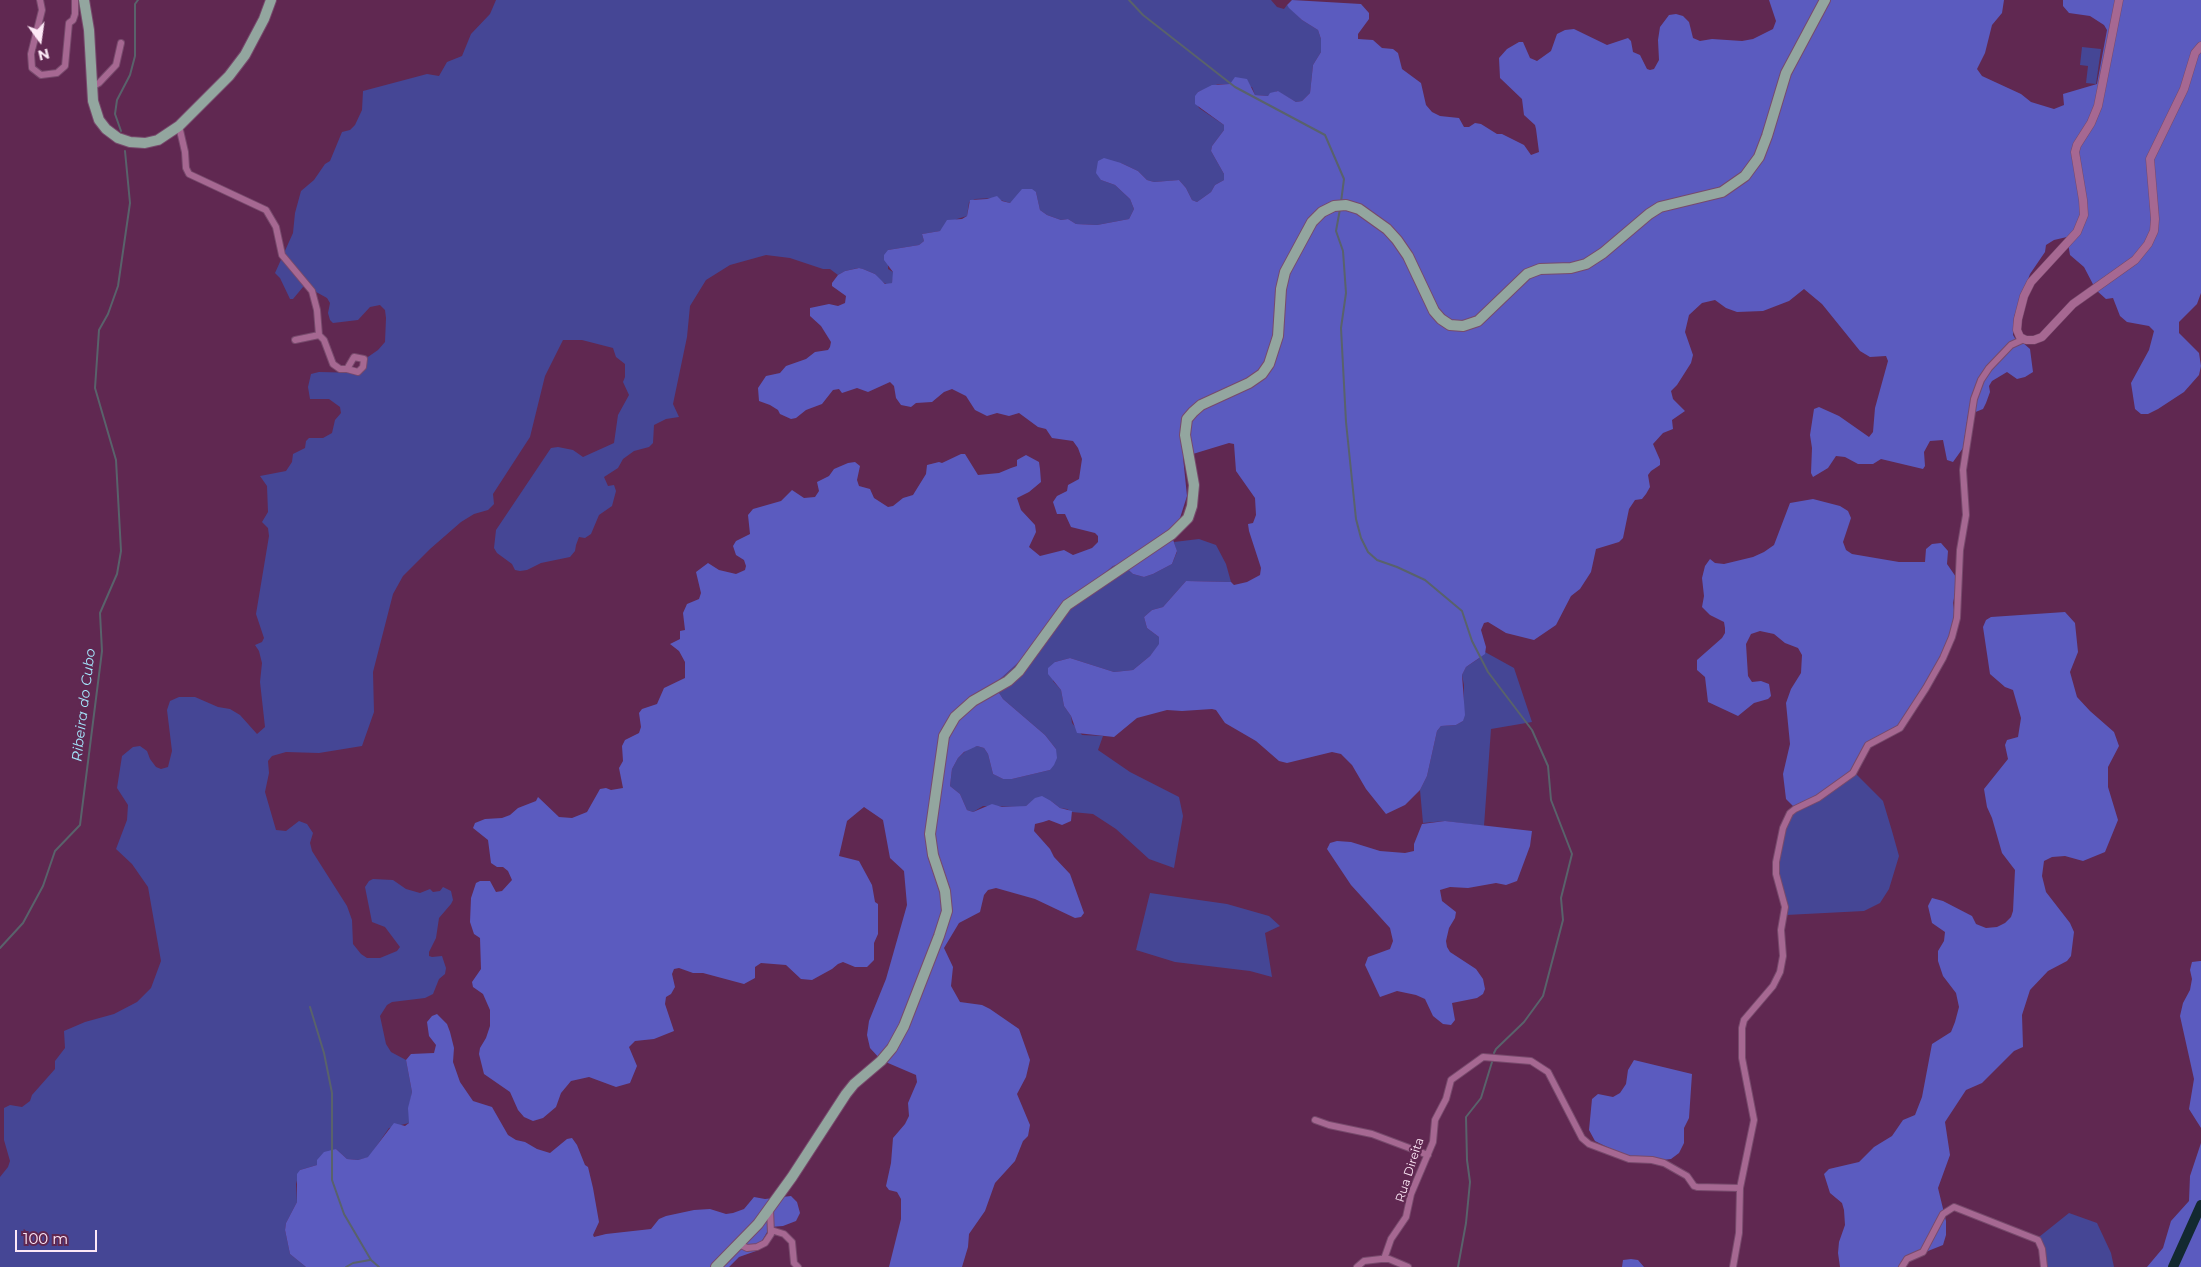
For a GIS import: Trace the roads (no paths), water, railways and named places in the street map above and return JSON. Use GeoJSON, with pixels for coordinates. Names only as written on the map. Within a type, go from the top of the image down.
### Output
{"type":"FeatureCollection","features":[{"type":"Feature","properties":{"kind":"main road"},"geometry":{"type":"LineString","coordinates":[[84,0],[89,30],[93,101],[99,120],[106,129],[118,138],[130,142],[158,140],[179,126],[229,76],[245,55],[264,19],[271,0]]}},
{"type":"Feature","properties":{"kind":"main road"},"geometry":{"type":"LineString","coordinates":[[716,1267],[770,1209],[854,1084],[881,1061],[896,1042],[939,936],[946,911],[947,900],[932,855],[930,834],[944,736],[955,717],[973,700],[1008,681],[1019,671],[1067,605],[1172,534],[1188,518],[1192,506],[1194,485],[1185,435],[1187,419],[1201,405],[1249,383],[1262,374],[1270,364],[1278,336],[1281,289],[1285,272],[1312,222],[1322,212],[1334,206],[1346,205],[1359,209],[1387,229],[1397,240],[1408,256],[1434,311],[1441,319],[1450,325],[1462,326],[1478,321],[1492,310],[1514,284],[1527,274],[1540,269],[1571,268],[1586,264],[1603,253],[1660,207],[1722,192],[1735,185],[1745,176],[1759,157],[1768,136],[1786,73],[1825,0]]}},
{"type":"Feature","properties":{"kind":"street"},"geometry":{"type":"LineString","coordinates":[[40,0],[42,10],[31,54],[32,68],[41,75],[57,73],[65,66],[69,22],[73,20],[75,14],[75,0]]}},
{"type":"Feature","properties":{"kind":"street"},"geometry":{"type":"LineString","coordinates":[[1733,1267],[1739,1233],[1740,1188],[1754,1120],[1742,1058],[1742,1028],[1744,1020],[1773,986],[1780,972],[1783,956],[1781,930],[1786,906],[1776,867],[1784,828],[1790,813],[1794,809],[1818,798],[1850,775],[1868,746],[1900,728],[1926,688],[1943,658],[1952,637],[1958,618],[1960,550],[1966,515],[1963,470],[1974,399],[1984,373],[2011,345],[2018,333],[2018,319],[2024,296],[2031,282],[2077,232],[2084,215],[2074,152],[2091,123],[2098,106],[2119,0]]}},
{"type":"Feature","properties":{"kind":"street"},"geometry":{"type":"LineString","coordinates":[[92,87],[116,65],[121,43]]}},
{"type":"Feature","properties":{"kind":"street"},"geometry":{"type":"LineString","coordinates":[[2011,345],[2024,339],[2034,340],[2042,336],[2073,304],[2135,260],[2148,244],[2154,231],[2155,219],[2150,159],[2184,90],[2195,53],[2201,46]]}},
{"type":"Feature","properties":{"kind":"street"},"geometry":{"type":"LineString","coordinates":[[179,126],[185,152],[186,168],[190,174],[266,210],[276,227],[282,255],[312,291],[317,310],[319,335],[324,340],[333,364],[340,369],[347,368]]}},
{"type":"Feature","properties":{"kind":"street"},"geometry":{"type":"LineString","coordinates":[[2018,333],[2024,339]]}},
{"type":"Feature","properties":{"kind":"street"},"geometry":{"type":"LineString","coordinates":[[294,340],[319,335]]}},
{"type":"Feature","properties":{"kind":"street","name":"Rua Direita"},"geometry":{"type":"LineString","coordinates":[[1384,1259],[1391,1239],[1406,1217],[1411,1194],[1433,1142],[1435,1120],[1453,1078],[1483,1057],[1524,1060],[1541,1067],[1551,1076],[1582,1138],[1589,1144],[1629,1159],[1652,1160],[1664,1163],[1688,1176],[1694,1186],[1697,1187],[1740,1188]]}},
{"type":"Feature","properties":{"kind":"street"},"geometry":{"type":"LineString","coordinates":[[1315,1120],[1329,1125],[1372,1134],[1428,1155]]}},
{"type":"Feature","properties":{"kind":"street"},"geometry":{"type":"LineString","coordinates":[[1902,1267],[1907,1259],[1923,1252],[1943,1214],[1954,1207],[2038,1240],[2042,1249],[2044,1267]]}},
{"type":"Feature","properties":{"kind":"street"},"geometry":{"type":"LineString","coordinates":[[739,1244],[747,1248],[765,1244],[771,1234],[770,1209]]}},
{"type":"Feature","properties":{"kind":"street"},"geometry":{"type":"LineString","coordinates":[[771,1230],[784,1234],[792,1242],[794,1263],[798,1267]]}},
{"type":"Feature","properties":{"kind":"street"},"geometry":{"type":"LineString","coordinates":[[1357,1267],[1364,1261],[1384,1259],[1408,1267]]}},
{"type":"Feature","properties":{"kind":"waterway"},"geometry":{"type":"LineString","coordinates":[[121,131],[115,114],[117,100],[130,75],[135,56],[135,4],[138,0]]}},
{"type":"Feature","properties":{"kind":"waterway"},"geometry":{"type":"LineString","coordinates":[[1129,0],[1143,15],[1235,87],[1325,135],[1344,179],[1341,202]]}},
{"type":"Feature","properties":{"kind":"waterway","name":"Ribeira do Cubo"},"geometry":{"type":"LineString","coordinates":[[0,948],[23,923],[43,886],[55,851],[80,825],[102,651],[100,613],[117,574],[121,551],[116,460],[95,388],[99,330],[108,314],[118,286],[130,203],[125,151]]}},
{"type":"Feature","properties":{"kind":"waterway"},"geometry":{"type":"LineString","coordinates":[[1340,209],[1336,231],[1343,251],[1346,293],[1341,328],[1346,422],[1356,519],[1361,538],[1368,552],[1377,560],[1425,580],[1462,611],[1472,641],[1488,672],[1532,730],[1548,766],[1551,800],[1572,854],[1561,898],[1563,920],[1543,996],[1524,1022],[1494,1053]]}},
{"type":"Feature","properties":{"kind":"waterway"},"geometry":{"type":"LineString","coordinates":[[310,1007],[324,1053],[332,1093],[332,1180],[344,1214],[371,1260],[379,1267]]}},
{"type":"Feature","properties":{"kind":"waterway"},"geometry":{"type":"LineString","coordinates":[[1458,1267],[1466,1223],[1470,1182],[1467,1160],[1466,1117],[1481,1098],[1492,1062]]}},
{"type":"Feature","properties":{"kind":"waterway"},"geometry":{"type":"LineString","coordinates":[[2173,1267],[2201,1205]]}},
{"type":"Feature","properties":{"kind":"waterway"},"geometry":{"type":"LineString","coordinates":[[346,1267],[353,1263],[370,1260]]}}]}
